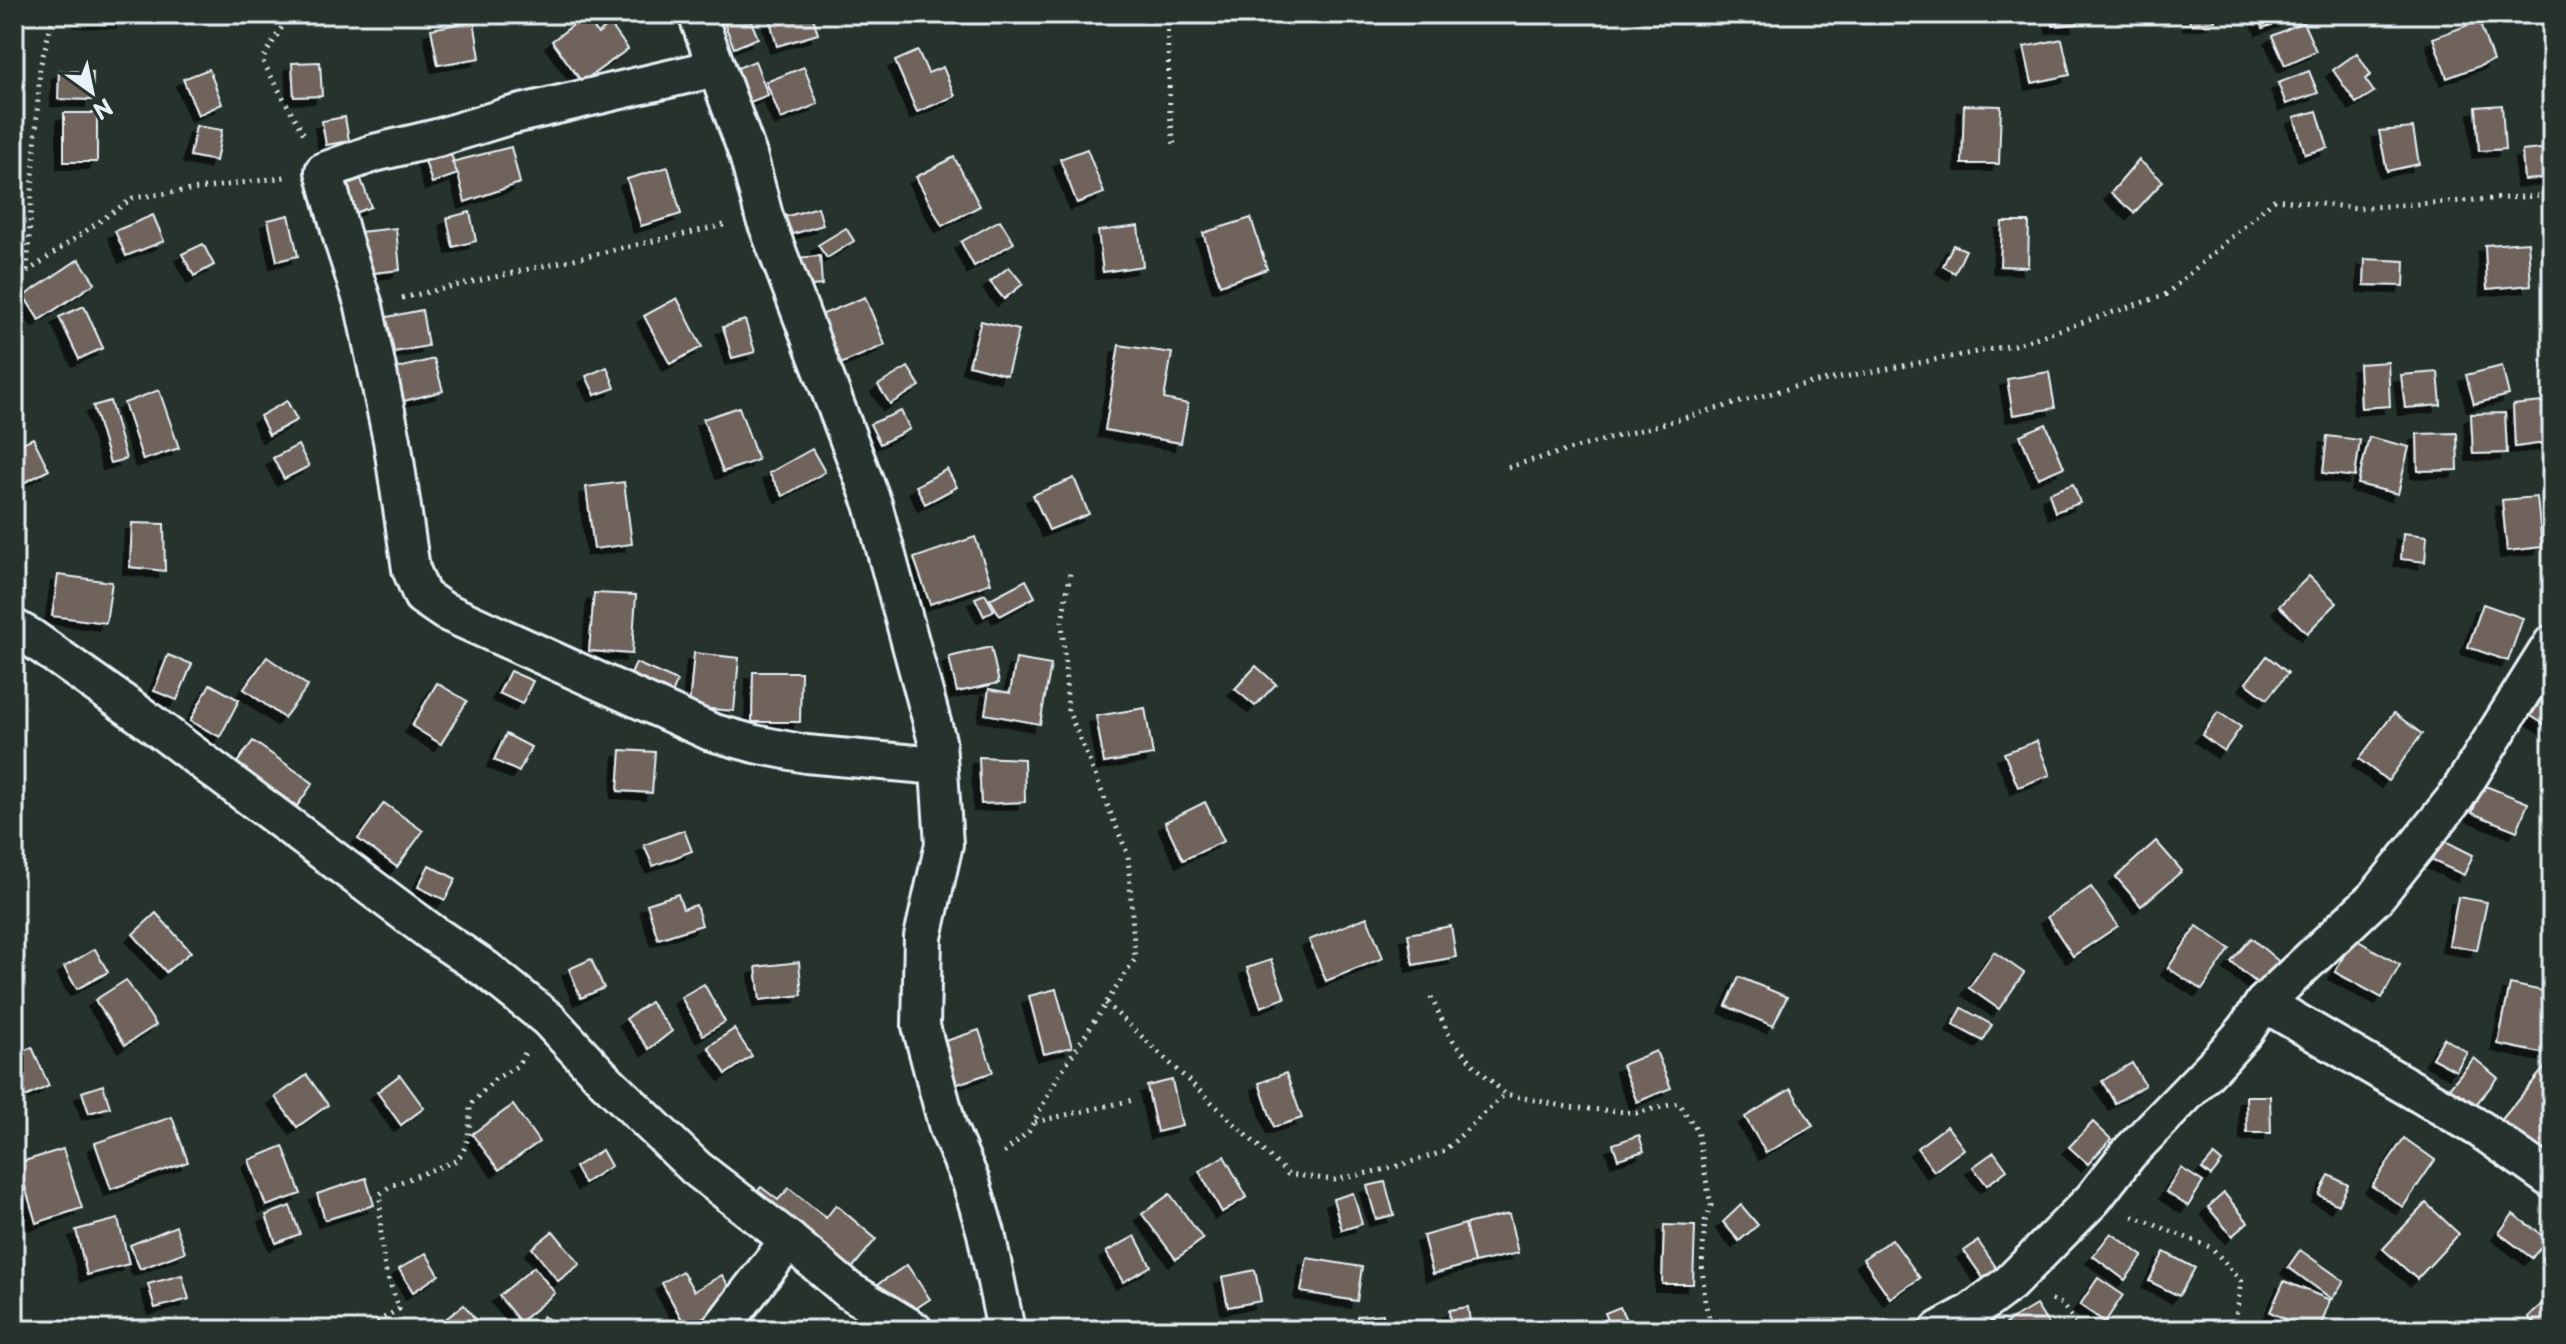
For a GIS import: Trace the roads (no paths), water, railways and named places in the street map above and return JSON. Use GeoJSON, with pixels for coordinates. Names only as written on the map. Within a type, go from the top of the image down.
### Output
{"type":"FeatureCollection","features":[{"type":"Feature","properties":{"kind":"street"},"geometry":{"type":"LineString","coordinates":[[697,14],[748,155],[764,216],[873,504],[937,741],[944,844],[923,937],[921,1026],[948,1128],[971,1182],[986,1233],[1006,1330]]}},
{"type":"Feature","properties":{"kind":"street"},"geometry":{"type":"LineString","coordinates":[[716,68],[509,116],[374,153],[324,171],[364,306],[392,440],[411,569],[422,596],[444,611],[711,732],[806,754],[938,766]]}},
{"type":"Feature","properties":{"kind":"street"},"geometry":{"type":"LineString","coordinates":[[14,628],[143,717],[432,933],[487,970],[548,1019],[601,1076],[696,1168],[848,1290],[914,1330]]}},
{"type":"Feature","properties":{"kind":"street"},"geometry":{"type":"LineString","coordinates":[[1939,1330],[1970,1313],[2010,1283],[2093,1199],[2128,1154],[2245,1031],[2264,1003],[2376,897],[2456,797],[2552,644]]}},
{"type":"Feature","properties":{"kind":"street"},"geometry":{"type":"LineString","coordinates":[[2264,1003],[2480,1129],[2552,1180]]}},
{"type":"Feature","properties":{"kind":"street"},"geometry":{"type":"LineString","coordinates":[[720,1330],[789,1240]]}}]}
